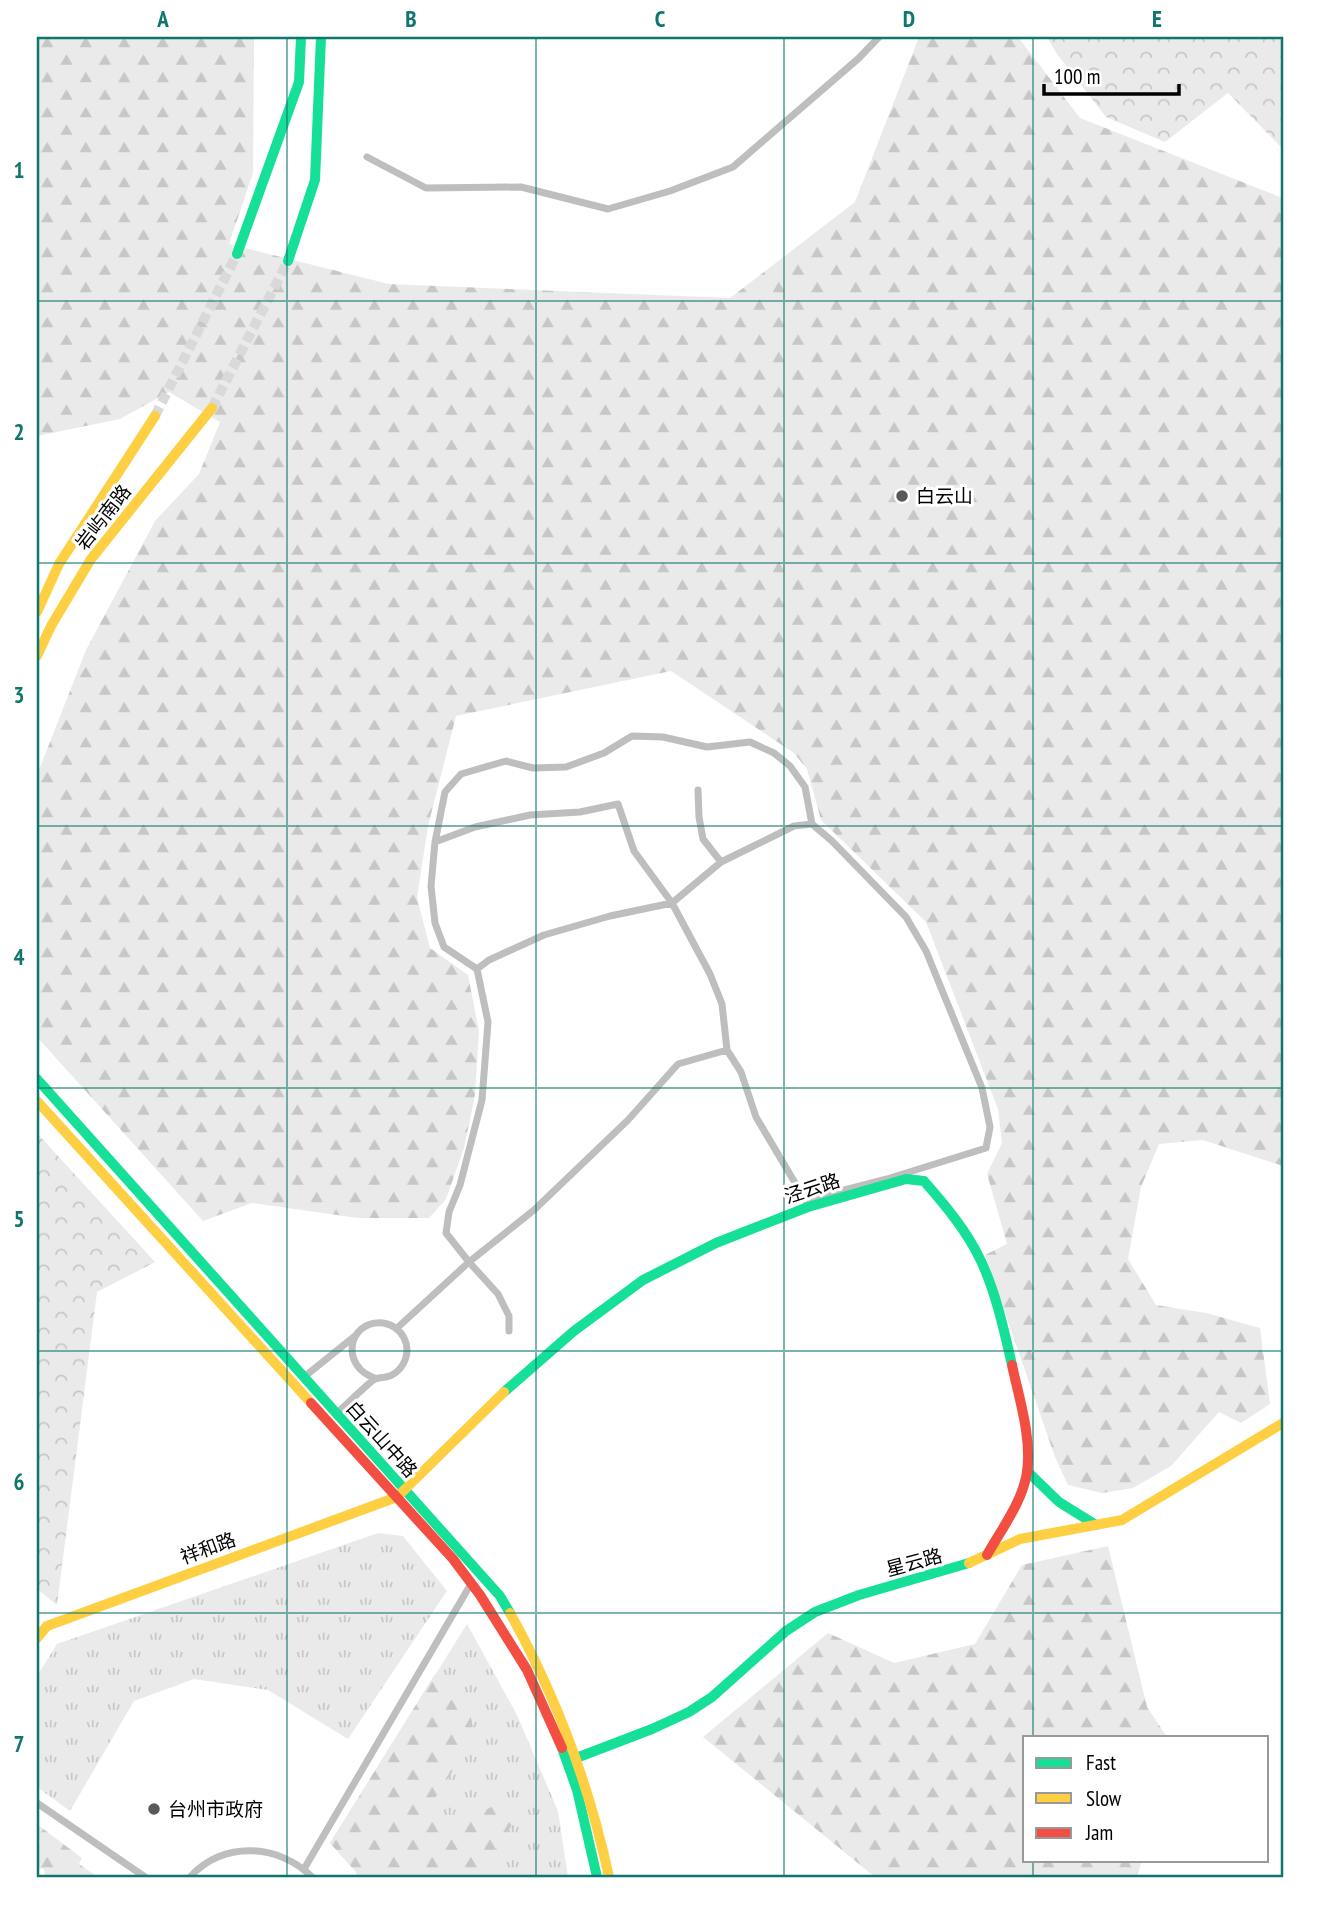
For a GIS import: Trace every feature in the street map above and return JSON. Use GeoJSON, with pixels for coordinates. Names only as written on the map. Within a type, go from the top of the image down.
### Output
{"type":"FeatureCollection","features":[{"type":"Feature","properties":{"kind":"main road"},"geometry":{"type":"LineString","coordinates":[[237,254],[299,82],[301,37]]}},
{"type":"Feature","properties":{"kind":"main road"},"geometry":{"type":"LineString","coordinates":[[288,261],[315,180],[321,37]]}},
{"type":"Feature","properties":{"kind":"main road","name":"岩屿南路"},"geometry":{"type":"LineString","coordinates":[[37,656],[51,626],[91,559],[212,408]]}},
{"type":"Feature","properties":{"kind":"main road","name":"岩屿南路"},"geometry":{"type":"LineString","coordinates":[[37,612],[60,564],[155,416]]}},
{"type":"Feature","properties":{"kind":"main road","name":"白云山中路"},"geometry":{"type":"LineString","coordinates":[[37,1079],[336,1414],[487,1602],[523,1661],[558,1733],[583,1814],[597,1877]]}},
{"type":"Feature","properties":{"kind":"main road","name":"白云山中路"},"geometry":{"type":"LineString","coordinates":[[37,1101],[499,1597],[529,1647],[578,1758],[601,1835],[609,1877]]}},
{"type":"Feature","properties":{"kind":"main road","name":"泾云路"},"geometry":{"type":"LineString","coordinates":[[401,1493],[525,1372],[574,1331],[643,1280],[716,1243],[807,1203],[906,1179],[924,1181],[946,1207],[981,1261],[993,1292],[1018,1393],[1028,1449],[1027,1471],[1012,1511],[987,1555]]}},
{"type":"Feature","properties":{"kind":"main road","name":"星云路"},"geometry":{"type":"LineString","coordinates":[[567,1762],[689,1712],[712,1697],[786,1631],[815,1612],[859,1595],[962,1567],[1020,1539],[1122,1520],[1283,1423]]}},
{"type":"Feature","properties":{"kind":"main road"},"geometry":{"type":"LineString","coordinates":[[1027,1471],[1043,1491],[1069,1512],[1096,1525]]}},
{"type":"Feature","properties":{"kind":"main road","name":"祥和路"},"geometry":{"type":"LineString","coordinates":[[37,1638],[47,1626],[401,1493]]}},
{"type":"Feature","properties":{"kind":"main road"},"geometry":{"type":"LineString","coordinates":[[37,1618],[47,1626]]}},
{"type":"Feature","properties":{"kind":"street"},"geometry":{"type":"LineString","coordinates":[[367,156],[426,188],[521,187],[608,209],[670,191],[733,167],[859,58],[879,37]]}},
{"type":"Feature","properties":{"kind":"street"},"geometry":{"type":"LineString","coordinates":[[435,842],[475,827],[530,815],[580,812],[618,804],[634,851],[672,903],[714,984],[722,1004],[727,1050],[741,1072],[756,1117],[807,1203],[986,1149],[990,1127],[982,1088],[926,951],[906,918],[832,841],[812,824],[805,787],[790,766],[774,753],[750,742],[708,747],[663,737],[632,736],[604,753],[566,767],[533,768],[506,761],[461,774],[445,792],[435,842],[431,886],[435,923],[444,947],[477,969],[488,1022],[482,1100],[460,1185],[449,1212],[446,1233],[498,1294],[509,1316],[509,1331]]}},
{"type":"Feature","properties":{"kind":"street"},"geometry":{"type":"LineString","coordinates":[[698,790],[703,839],[721,862]]}},
{"type":"Feature","properties":{"kind":"street"},"geometry":{"type":"LineString","coordinates":[[477,969],[489,960],[544,935],[610,916],[672,903],[721,862],[794,826],[812,824]]}},
{"type":"Feature","properties":{"kind":"street"},"geometry":{"type":"LineString","coordinates":[[396,1329],[469,1262],[543,1201],[628,1121],[678,1064],[727,1050]]}},
{"type":"Feature","properties":{"kind":"street"},"geometry":{"type":"LineString","coordinates":[[304,1377],[370,1324],[388,1324],[396,1329],[406,1343],[405,1361],[393,1375],[375,1378],[366,1375],[354,1362],[352,1344],[356,1336]]}},
{"type":"Feature","properties":{"kind":"street"},"geometry":{"type":"LineString","coordinates":[[336,1414],[375,1378]]}},
{"type":"Feature","properties":{"kind":"street"},"geometry":{"type":"LineString","coordinates":[[304,1869],[471,1582]]}},
{"type":"Feature","properties":{"kind":"street"},"geometry":{"type":"LineString","coordinates":[[37,1803],[145,1877]]}},
{"type":"Feature","properties":{"kind":"street"},"geometry":{"type":"LineString","coordinates":[[190,1877],[205,1864],[219,1857],[248,1850],[278,1855],[304,1869],[312,1877]]}},
{"type":"Feature","properties":{"kind":"green space"},"geometry":{"type":"Polygon","coordinates":[[[37,37],[254,37],[253,173],[229,244],[389,284],[730,298],[855,202],[919,37],[1018,37],[1080,118],[1283,198],[1283,1166],[1203,1140],[1159,1144],[1141,1187],[1128,1259],[1156,1305],[1206,1313],[1260,1328],[1270,1404],[1241,1423],[1219,1412],[1171,1466],[1133,1488],[1102,1493],[1068,1485],[1055,1457],[985,1255],[1007,1244],[987,1174],[1002,1143],[998,1109],[926,922],[821,820],[807,769],[794,753],[671,671],[456,716],[428,826],[417,898],[430,948],[468,975],[479,1031],[475,1095],[464,1148],[446,1199],[429,1218],[358,1218],[252,1203],[203,1221],[37,1037],[37,775],[86,650],[155,521],[199,474],[220,422],[169,392],[120,419],[37,436],[37,37]]]}},
{"type":"Feature","properties":{"kind":"green space"},"geometry":{"type":"Polygon","coordinates":[[[1047,37],[1283,37],[1283,149],[1228,93],[1165,142],[1106,117],[1047,37]]]}},
{"type":"Feature","properties":{"kind":"green space"},"geometry":{"type":"Polygon","coordinates":[[[37,1133],[155,1262],[97,1292],[57,1605],[37,1589],[37,1133]]]}},
{"type":"Feature","properties":{"kind":"green space"},"geometry":{"type":"Polygon","coordinates":[[[378,1533],[403,1536],[447,1591],[348,1739],[268,1690],[194,1679],[134,1701],[70,1811],[37,1787],[37,1676],[57,1644],[378,1533]]]}},
{"type":"Feature","properties":{"kind":"green space"},"geometry":{"type":"Polygon","coordinates":[[[1108,1546],[1147,1707],[1166,1736],[1023,1736],[1023,1862],[1141,1862],[1137,1877],[875,1877],[703,1737],[828,1633],[894,1663],[975,1644],[1022,1565],[1108,1546]]]}},
{"type":"Feature","properties":{"kind":"green space"},"geometry":{"type":"Polygon","coordinates":[[[467,1624],[517,1715],[558,1811],[568,1877],[358,1877],[330,1843],[467,1624]]]}},
{"type":"Feature","properties":{"kind":"green space"},"geometry":{"type":"Polygon","coordinates":[[[435,1674],[463,1681],[475,1737],[427,1810],[456,1823],[507,1800],[514,1822],[477,1877],[358,1877],[330,1843],[435,1674]]]}},
{"type":"Feature","properties":{"kind":"green space"},"geometry":{"type":"Polygon","coordinates":[[[38,1825],[82,1858],[79,1864],[98,1877],[45,1877],[44,1869],[37,1868],[37,1845],[40,1841],[37,1837],[38,1825]]]}},
{"type":"Feature","properties":{"kind":"tunnel"},"geometry":{"type":"LineString","coordinates":[[155,416],[237,254]]}},
{"type":"Feature","properties":{"kind":"tunnel"},"geometry":{"type":"LineString","coordinates":[[212,408],[288,261]]}},
{"type":"Feature","properties":{"kind":"traffic: fast"},"geometry":{"type":"LineString","coordinates":[[237,254],[299,82],[301,37]]}},
{"type":"Feature","properties":{"kind":"traffic: fast"},"geometry":{"type":"LineString","coordinates":[[288,261],[315,180],[321,37]]}},
{"type":"Feature","properties":{"kind":"traffic: fast"},"geometry":{"type":"LineString","coordinates":[[37,1079],[500,1596],[510,1613]]}},
{"type":"Feature","properties":{"kind":"traffic: fast"},"geometry":{"type":"LineString","coordinates":[[504,1392],[574,1331],[643,1280],[716,1243],[808,1207],[906,1179],[924,1181],[969,1239],[995,1299],[1012,1365]]}},
{"type":"Feature","properties":{"kind":"traffic: fast"},"geometry":{"type":"LineString","coordinates":[[1027,1471],[1059,1502],[1096,1525]]}},
{"type":"Feature","properties":{"kind":"traffic: fast"},"geometry":{"type":"LineString","coordinates":[[571,1760],[689,1712],[712,1697],[786,1631],[815,1612],[859,1595],[969,1563]]}},
{"type":"Feature","properties":{"kind":"traffic: fast"},"geometry":{"type":"LineString","coordinates":[[562,1748],[577,1790],[597,1877]]}},
{"type":"Feature","properties":{"kind":"traffic: slow"},"geometry":{"type":"LineString","coordinates":[[37,656],[51,626],[91,559],[212,408]]}},
{"type":"Feature","properties":{"kind":"traffic: slow"},"geometry":{"type":"LineString","coordinates":[[37,612],[59,564],[155,416]]}},
{"type":"Feature","properties":{"kind":"traffic: slow"},"geometry":{"type":"LineString","coordinates":[[37,1101],[311,1403]]}},
{"type":"Feature","properties":{"kind":"traffic: slow"},"geometry":{"type":"LineString","coordinates":[[37,1638],[47,1626],[397,1497],[504,1392]]}},
{"type":"Feature","properties":{"kind":"traffic: slow"},"geometry":{"type":"LineString","coordinates":[[969,1563],[1020,1539],[1122,1520],[1283,1423]]}},
{"type":"Feature","properties":{"kind":"traffic: slow"},"geometry":{"type":"LineString","coordinates":[[510,1613],[542,1676],[569,1741],[592,1808],[609,1877]]}},
{"type":"Feature","properties":{"kind":"traffic: jam"},"geometry":{"type":"LineString","coordinates":[[987,1555],[1016,1504],[1027,1472],[1028,1446],[1012,1365]]}},
{"type":"Feature","properties":{"kind":"traffic: jam"},"geometry":{"type":"LineString","coordinates":[[311,1403],[453,1559],[480,1595],[527,1670],[562,1748]]}},
{"type":"Feature","properties":{"kind":"place","name":"白云山"},"geometry":{"type":"Point","coordinates":[902,496]}},
{"type":"Feature","properties":{"kind":"place","name":"台州市政府"},"geometry":{"type":"Point","coordinates":[154,1809]}}]}
